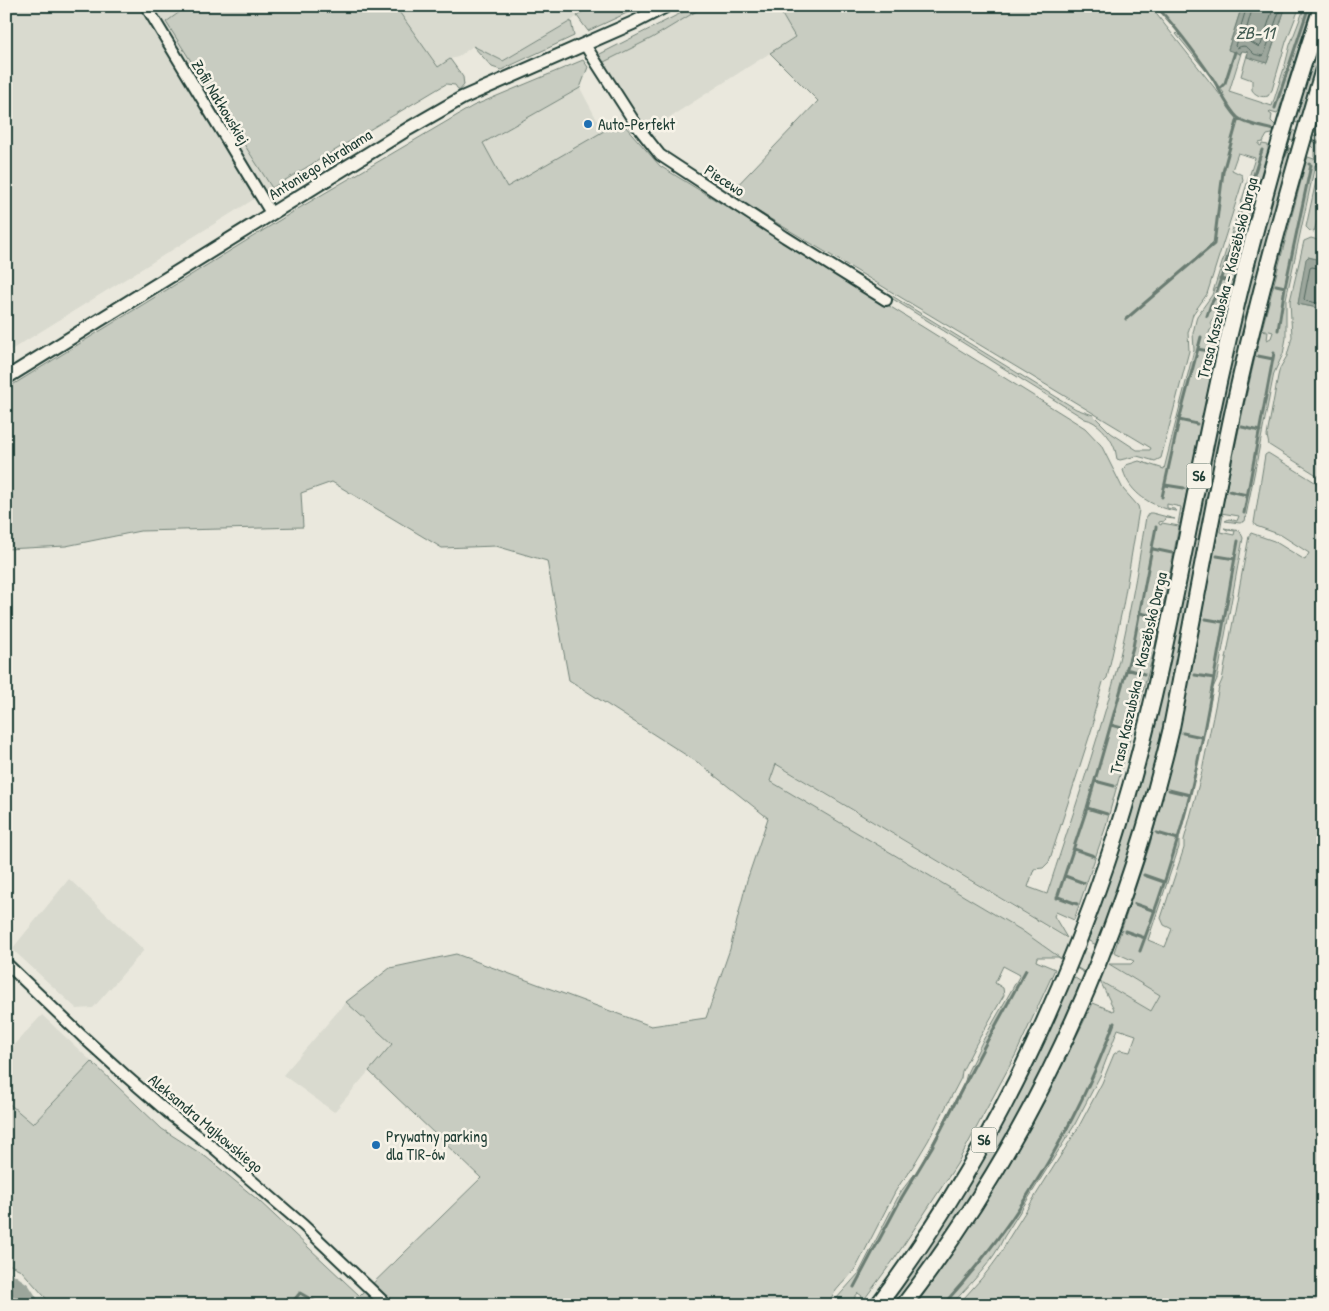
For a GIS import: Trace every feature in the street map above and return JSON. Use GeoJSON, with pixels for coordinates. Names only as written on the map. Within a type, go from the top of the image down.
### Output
{"type":"FeatureCollection","features":[{"type":"Feature","properties":{"kind":"highway","name":"Trasa Kaszubska – Kaszëbskô Darga"},"geometry":{"type":"LineString","coordinates":[[878,1305],[931,1230],[978,1152],[1031,1051],[1077,946],[1108,860],[1142,741],[1164,646],[1210,420],[1242,283],[1279,145],[1322,6]]}},
{"type":"Feature","properties":{"kind":"highway","name":"S6"},"geometry":{"type":"LineString","coordinates":[[904,1305],[950,1242],[999,1164],[1051,1068],[1093,977],[1133,869],[1161,772],[1187,650],[1230,424],[1269,258],[1323,71]]}},
{"type":"Feature","properties":{"kind":"main road","name":"Antoniego Abrahama"},"geometry":{"type":"LineString","coordinates":[[6,378],[271,213],[462,98],[585,45],[666,6]]}},
{"type":"Feature","properties":{"kind":"street","name":"Zofii Nałkowskiej"},"geometry":{"type":"LineString","coordinates":[[146,6],[271,213]]}},
{"type":"Feature","properties":{"kind":"street","name":"Piecewo"},"geometry":{"type":"LineString","coordinates":[[585,45],[637,126],[660,155],[785,237],[886,300]]}},
{"type":"Feature","properties":{"kind":"street","name":"Aleksandra Majkowskiego"},"geometry":{"type":"LineString","coordinates":[[6,963],[127,1077],[172,1116],[214,1148],[296,1219],[387,1305]]}},
{"type":"Feature","properties":{"kind":"shaded area"},"geometry":{"type":"Polygon","coordinates":[[[6,6],[188,6],[166,22],[272,188],[6,353],[6,6]]]}},
{"type":"Feature","properties":{"kind":"shaded area"},"geometry":{"type":"Polygon","coordinates":[[[188,6],[395,6],[438,67],[450,59],[463,77],[464,85],[459,91],[455,85],[446,84],[272,188],[166,22],[188,6]]]}},
{"type":"Feature","properties":{"kind":"shaded area"},"geometry":{"type":"Polygon","coordinates":[[[395,6],[591,6],[571,21],[503,61],[473,46],[458,57],[450,59],[438,67],[395,6]]]}},
{"type":"Feature","properties":{"kind":"shaded area"},"geometry":{"type":"Polygon","coordinates":[[[591,6],[642,6],[588,31],[577,16],[591,6]]]}},
{"type":"Feature","properties":{"kind":"shaded area"},"geometry":{"type":"Polygon","coordinates":[[[695,6],[705,6],[652,38],[602,63],[598,55],[695,6]]]}},
{"type":"Feature","properties":{"kind":"shaded area"},"geometry":{"type":"Polygon","coordinates":[[[705,6],[777,6],[795,37],[648,131],[602,63],[652,38],[705,6]]]}},
{"type":"Feature","properties":{"kind":"shaded area"},"geometry":{"type":"Polygon","coordinates":[[[777,6],[1150,6],[1221,96],[1224,93],[1176,34],[1178,32],[1157,6],[1242,6],[1228,49],[1240,54],[1242,50],[1229,92],[1272,106],[1290,45],[1305,6],[1312,6],[1279,110],[1277,114],[1269,113],[1272,115],[1271,121],[1276,126],[1312,136],[1317,135],[1323,129],[1323,222],[1317,221],[1314,232],[1306,227],[1319,167],[1315,165],[1286,299],[1286,338],[1283,354],[1274,373],[1245,521],[1240,523],[1225,521],[1229,519],[1237,521],[1239,516],[1221,513],[1261,331],[1268,332],[1267,340],[1271,338],[1273,332],[1262,329],[1306,162],[1308,157],[1315,158],[1314,149],[1310,145],[1272,134],[1267,135],[1263,142],[1259,143],[1261,146],[1262,144],[1268,145],[1268,149],[1219,337],[1213,336],[1217,320],[1212,319],[1211,324],[1214,328],[1210,330],[1208,336],[1219,339],[1180,524],[1178,524],[1181,507],[1167,504],[1167,508],[1177,511],[1166,509],[1143,498],[1131,486],[1123,470],[1126,465],[1139,461],[1164,469],[1194,350],[1193,333],[1197,316],[1212,295],[1255,158],[1238,153],[1232,170],[1242,175],[1243,180],[1207,294],[1193,314],[1188,333],[1189,351],[1161,458],[1155,461],[1137,456],[1120,460],[1117,459],[1115,448],[1109,438],[1090,420],[1085,419],[888,296],[889,294],[1076,409],[1093,415],[1111,433],[1137,450],[1150,450],[1151,448],[729,194],[818,101],[770,53],[795,37],[777,6]]]}},
{"type":"Feature","properties":{"kind":"shaded area"},"geometry":{"type":"Polygon","coordinates":[[[1286,6],[1300,6],[1286,42],[1272,90],[1268,96],[1261,96],[1252,90],[1252,80],[1241,76],[1248,52],[1267,62],[1286,6]]]}},
{"type":"Feature","properties":{"kind":"shaded area"},"geometry":{"type":"Polygon","coordinates":[[[571,21],[574,36],[501,70],[492,67],[473,46],[503,61],[571,21]]]}},
{"type":"Feature","properties":{"kind":"shaded area"},"geometry":{"type":"Polygon","coordinates":[[[1323,27],[1323,46],[1299,123],[1293,122],[1323,27]]]}},
{"type":"Feature","properties":{"kind":"shaded area"},"geometry":{"type":"Polygon","coordinates":[[[583,60],[588,67],[580,88],[483,143],[507,187],[616,124],[625,126],[660,166],[797,250],[886,300],[884,305],[886,304],[1085,428],[1101,445],[1123,489],[1138,506],[1139,510],[1123,606],[1107,678],[1103,682],[1093,717],[1094,722],[1049,862],[1043,868],[1034,869],[1028,887],[1047,894],[1082,787],[1119,660],[1146,517],[1149,513],[1152,513],[1175,519],[1165,518],[1164,521],[1159,522],[1161,525],[1162,523],[1179,526],[1155,648],[1105,829],[1074,920],[1056,912],[1054,916],[1067,938],[776,764],[770,781],[1021,930],[1059,957],[1151,1011],[1160,995],[1109,964],[1131,964],[1134,961],[1114,952],[1150,844],[1177,742],[1221,514],[1223,515],[1220,532],[1234,535],[1235,531],[1224,528],[1240,531],[1243,538],[1217,679],[1213,688],[1196,773],[1179,838],[1179,847],[1148,940],[1165,947],[1172,929],[1164,925],[1161,918],[1184,848],[1184,840],[1201,776],[1222,680],[1249,536],[1251,533],[1274,541],[1305,560],[1309,553],[1281,535],[1256,526],[1254,523],[1265,455],[1268,453],[1323,487],[1323,1305],[958,1305],[998,1258],[1078,1128],[1102,1083],[1114,1054],[1120,1050],[1130,1052],[1136,1035],[1118,1029],[1100,1076],[1074,1126],[988,1264],[951,1305],[916,1305],[968,1230],[1010,1163],[1042,1106],[1093,1003],[1113,1011],[1114,1009],[1101,983],[1058,957],[1037,957],[1036,961],[1055,969],[1016,1054],[957,1164],[895,1258],[860,1305],[856,1305],[862,1296],[858,1293],[854,1298],[855,1304],[833,1305],[859,1273],[900,1193],[919,1168],[965,1081],[982,1042],[1020,975],[1003,966],[995,983],[1003,988],[1004,995],[976,1044],[962,1071],[961,1078],[928,1141],[895,1192],[854,1271],[837,1289],[828,1305],[52,1305],[21,1270],[6,1263],[6,1101],[33,1124],[92,1062],[162,1129],[206,1157],[258,1200],[360,1296],[481,1178],[369,1071],[392,1044],[346,1002],[390,968],[456,954],[651,1026],[706,1018],[730,949],[747,880],[768,818],[700,764],[569,680],[547,561],[496,546],[442,548],[332,482],[301,493],[303,527],[140,531],[66,546],[6,549],[6,389],[301,207],[473,106],[583,60]]]}},
{"type":"Feature","properties":{"kind":"shaded area"},"geometry":{"type":"Polygon","coordinates":[[[580,88],[604,133],[507,188],[483,143],[580,88]]]}},
{"type":"Feature","properties":{"kind":"shaded area"},"geometry":{"type":"Polygon","coordinates":[[[1286,147],[1292,149],[1268,237],[1225,413],[1159,750],[1132,846],[1098,946],[1087,940],[1131,807],[1155,717],[1176,626],[1228,374],[1286,147]]]}},
{"type":"Feature","properties":{"kind":"shaded area"},"geometry":{"type":"Polygon","coordinates":[[[1311,238],[1318,240],[1320,245],[1316,263],[1316,259],[1308,257],[1298,304],[1323,309],[1323,479],[1269,445],[1267,436],[1280,368],[1287,356],[1292,337],[1290,301],[1304,241],[1311,238]]]}},
{"type":"Feature","properties":{"kind":"shaded area"},"geometry":{"type":"Polygon","coordinates":[[[775,764],[1160,995],[1151,1011],[1059,957],[1021,930],[770,781],[775,764]]]}},
{"type":"Feature","properties":{"kind":"shaded area"},"geometry":{"type":"Polygon","coordinates":[[[69,879],[144,950],[93,1008],[77,1009],[12,949],[69,879]]]}},
{"type":"Feature","properties":{"kind":"shaded area"},"geometry":{"type":"Polygon","coordinates":[[[1072,976],[1083,983],[1021,1109],[949,1229],[895,1305],[888,1305],[934,1238],[975,1168],[1038,1048],[1072,976]]]}},
{"type":"Feature","properties":{"kind":"shaded area"},"geometry":{"type":"Polygon","coordinates":[[[346,1002],[392,1044],[334,1112],[283,1075],[346,1002]]]}},
{"type":"Feature","properties":{"kind":"shaded area"},"geometry":{"type":"Polygon","coordinates":[[[42,1015],[92,1062],[33,1124],[6,1101],[6,1053],[42,1015]]]}},
{"type":"Feature","properties":{"kind":"water","name":"ZB-11"},"geometry":{"type":"Polygon","coordinates":[[[1242,6],[1286,6],[1267,63],[1247,57],[1248,52],[1242,51],[1240,54],[1228,50],[1242,6]]]}},
{"type":"Feature","properties":{"kind":"water"},"geometry":{"type":"Polygon","coordinates":[[[1308,257],[1316,259],[1316,263],[1322,264],[1323,262],[1323,309],[1298,304],[1306,259],[1308,257]]]}},
{"type":"Feature","properties":{"kind":"waterway"},"geometry":{"type":"LineString","coordinates":[[1156,6],[1193,51],[1238,118],[1250,124],[1274,130]]}},
{"type":"Feature","properties":{"kind":"waterway"},"geometry":{"type":"LineString","coordinates":[[1275,108],[1309,6]]}},
{"type":"Feature","properties":{"kind":"waterway"},"geometry":{"type":"LineString","coordinates":[[1219,89],[1225,83],[1235,52]]}},
{"type":"Feature","properties":{"kind":"waterway"},"geometry":{"type":"LineString","coordinates":[[1126,319],[1214,244],[1223,172],[1238,118]]}},
{"type":"Feature","properties":{"kind":"waterway"},"geometry":{"type":"LineString","coordinates":[[1321,122],[1323,118]]}},
{"type":"Feature","properties":{"kind":"waterway"},"geometry":{"type":"LineString","coordinates":[[1311,140],[1323,144]]}},
{"type":"Feature","properties":{"kind":"waterway"},"geometry":{"type":"LineString","coordinates":[[1285,156],[1288,149]]}},
{"type":"Feature","properties":{"kind":"waterway"},"geometry":{"type":"LineString","coordinates":[[1207,316],[1215,297],[1262,150]]}},
{"type":"Feature","properties":{"kind":"waterway"},"geometry":{"type":"LineString","coordinates":[[1278,330],[1285,287],[1311,165],[1309,164]]}},
{"type":"Feature","properties":{"kind":"waterway"},"geometry":{"type":"LineString","coordinates":[[1220,279],[1230,281]]}},
{"type":"Feature","properties":{"kind":"waterway"},"geometry":{"type":"LineString","coordinates":[[1276,285],[1285,287]]}},
{"type":"Feature","properties":{"kind":"waterway"},"geometry":{"type":"LineString","coordinates":[[1162,497],[1179,420],[1201,337]]}},
{"type":"Feature","properties":{"kind":"waterway"},"geometry":{"type":"LineString","coordinates":[[1198,349],[1213,352]]}},
{"type":"Feature","properties":{"kind":"waterway"},"geometry":{"type":"LineString","coordinates":[[1244,513],[1274,353]]}},
{"type":"Feature","properties":{"kind":"waterway"},"geometry":{"type":"LineString","coordinates":[[1258,356],[1273,359]]}},
{"type":"Feature","properties":{"kind":"waterway"},"geometry":{"type":"LineString","coordinates":[[1179,420],[1197,424]]}},
{"type":"Feature","properties":{"kind":"waterway"},"geometry":{"type":"LineString","coordinates":[[1242,427],[1260,431]]}},
{"type":"Feature","properties":{"kind":"waterway"},"geometry":{"type":"LineString","coordinates":[[1165,485],[1184,488]]}},
{"type":"Feature","properties":{"kind":"waterway"},"geometry":{"type":"LineString","coordinates":[[1229,491],[1247,495]]}},
{"type":"Feature","properties":{"kind":"waterway"},"geometry":{"type":"LineString","coordinates":[[1057,898],[1087,808],[1133,647],[1156,527]]}},
{"type":"Feature","properties":{"kind":"waterway"},"geometry":{"type":"LineString","coordinates":[[1140,951],[1172,859],[1197,765],[1238,541]]}},
{"type":"Feature","properties":{"kind":"waterway"},"geometry":{"type":"LineString","coordinates":[[1153,549],[1172,553]]}},
{"type":"Feature","properties":{"kind":"waterway"},"geometry":{"type":"LineString","coordinates":[[1217,556],[1235,559]]}},
{"type":"Feature","properties":{"kind":"waterway"},"geometry":{"type":"LineString","coordinates":[[1140,613],[1159,617]]}},
{"type":"Feature","properties":{"kind":"waterway"},"geometry":{"type":"LineString","coordinates":[[1206,619],[1223,622]]}},
{"type":"Feature","properties":{"kind":"waterway"},"geometry":{"type":"LineString","coordinates":[[1126,669],[1144,674]]}},
{"type":"Feature","properties":{"kind":"waterway"},"geometry":{"type":"LineString","coordinates":[[1195,675],[1214,678]]}},
{"type":"Feature","properties":{"kind":"waterway"},"geometry":{"type":"LineString","coordinates":[[1111,725],[1129,730]]}},
{"type":"Feature","properties":{"kind":"waterway"},"geometry":{"type":"LineString","coordinates":[[1183,733],[1202,737]]}},
{"type":"Feature","properties":{"kind":"waterway"},"geometry":{"type":"LineString","coordinates":[[1095,781],[1114,786]]}},
{"type":"Feature","properties":{"kind":"waterway"},"geometry":{"type":"LineString","coordinates":[[1169,790],[1190,795]]}},
{"type":"Feature","properties":{"kind":"waterway"},"geometry":{"type":"LineString","coordinates":[[1087,808],[1107,814]]}},
{"type":"Feature","properties":{"kind":"waterway"},"geometry":{"type":"LineString","coordinates":[[1157,833],[1178,839]]}},
{"type":"Feature","properties":{"kind":"waterway"},"geometry":{"type":"LineString","coordinates":[[1074,849],[1094,856]]}},
{"type":"Feature","properties":{"kind":"waterway"},"geometry":{"type":"LineString","coordinates":[[1144,875],[1164,882]]}},
{"type":"Feature","properties":{"kind":"waterway"},"geometry":{"type":"LineString","coordinates":[[1065,876],[1084,883]]}},
{"type":"Feature","properties":{"kind":"waterway"},"geometry":{"type":"LineString","coordinates":[[1058,897],[1077,904]]}},
{"type":"Feature","properties":{"kind":"waterway"},"geometry":{"type":"LineString","coordinates":[[1135,904],[1155,911]]}},
{"type":"Feature","properties":{"kind":"waterway"},"geometry":{"type":"LineString","coordinates":[[1125,931],[1145,938]]}},
{"type":"Feature","properties":{"kind":"waterway"},"geometry":{"type":"LineString","coordinates":[[854,1287],[902,1197],[932,1147],[1026,970]]}},
{"type":"Feature","properties":{"kind":"waterway"},"geometry":{"type":"LineString","coordinates":[[943,1305],[995,1242],[1042,1172],[1082,1099],[1114,1023]]}},
{"type":"Feature","properties":{"kind":"waterway"},"geometry":{"type":"LineString","coordinates":[[6,1280],[22,1291],[31,1305]]}},
{"type":"Feature","properties":{"kind":"waterway"},"geometry":{"type":"LineString","coordinates":[[290,1305],[300,1293],[321,1305]]}},
{"type":"Feature","properties":{"kind":"place","name":"Auto-Perfekt"},"geometry":{"type":"Point","coordinates":[588,124]}},
{"type":"Feature","properties":{"kind":"place","name":"Prywatny parking dla TIR-ów"},"geometry":{"type":"Point","coordinates":[376,1145]}}]}
